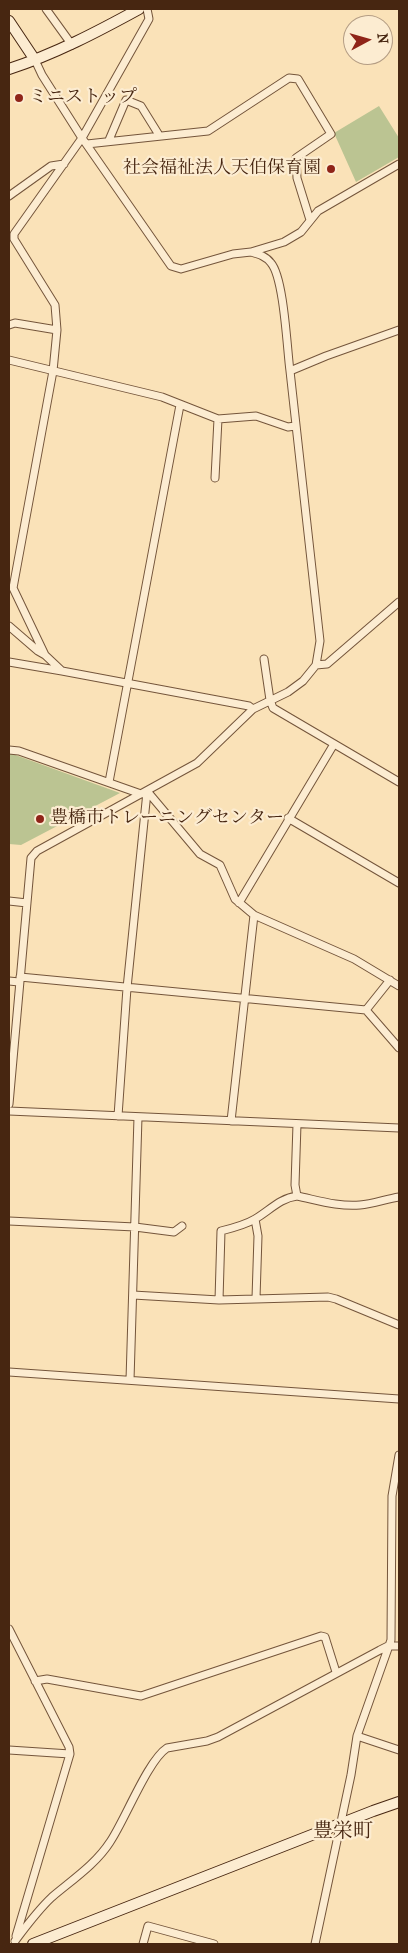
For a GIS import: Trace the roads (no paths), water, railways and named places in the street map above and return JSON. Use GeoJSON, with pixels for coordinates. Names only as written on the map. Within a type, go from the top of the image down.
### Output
{"type":"FeatureCollection","features":[{"type":"Feature","properties":{"kind":"street"},"geometry":{"type":"LineString","coordinates":[[46,9],[72,45]]}},
{"type":"Feature","properties":{"kind":"street"},"geometry":{"type":"LineString","coordinates":[[9,69],[72,45],[140,9]]}},
{"type":"Feature","properties":{"kind":"street"},"geometry":{"type":"LineString","coordinates":[[45,655],[13,588],[53,371],[57,330],[55,305],[14,239],[14,234],[64,164],[85,141],[149,19],[147,9]]}},
{"type":"Feature","properties":{"kind":"street"},"geometry":{"type":"LineString","coordinates":[[9,21],[85,141],[171,266],[181,269],[284,242],[302,232],[318,211],[399,164]]}},
{"type":"Feature","properties":{"kind":"street"},"geometry":{"type":"LineString","coordinates":[[85,141],[208,131],[289,78],[298,78],[331,134],[296,158],[298,178],[310,220]]}},
{"type":"Feature","properties":{"kind":"street"},"geometry":{"type":"LineString","coordinates":[[109,140],[126,100],[141,106],[160,135]]}},
{"type":"Feature","properties":{"kind":"street"},"geometry":{"type":"LineString","coordinates":[[9,196],[51,166],[64,164]]}},
{"type":"Feature","properties":{"kind":"street"},"geometry":{"type":"LineString","coordinates":[[9,1104],[10,1064],[31,858],[37,851],[197,762],[253,709],[288,692],[303,681],[316,665],[320,641],[280,289],[271,263],[262,255],[250,252]]}},
{"type":"Feature","properties":{"kind":"street"},"geometry":{"type":"LineString","coordinates":[[9,325],[15,323],[57,330]]}},
{"type":"Feature","properties":{"kind":"street"},"geometry":{"type":"LineString","coordinates":[[290,371],[399,330]]}},
{"type":"Feature","properties":{"kind":"street"},"geometry":{"type":"LineString","coordinates":[[9,360],[162,397],[218,418],[256,416],[288,426],[295,426]]}},
{"type":"Feature","properties":{"kind":"street"},"geometry":{"type":"LineString","coordinates":[[109,782],[180,405]]}},
{"type":"Feature","properties":{"kind":"street"},"geometry":{"type":"LineString","coordinates":[[215,478],[218,418]]}},
{"type":"Feature","properties":{"kind":"street"},"geometry":{"type":"LineString","coordinates":[[316,665],[327,664],[399,602]]}},
{"type":"Feature","properties":{"kind":"street"},"geometry":{"type":"LineString","coordinates":[[9,626],[62,671]]}},
{"type":"Feature","properties":{"kind":"street"},"geometry":{"type":"LineString","coordinates":[[264,659],[270,700],[274,708],[399,782]]}},
{"type":"Feature","properties":{"kind":"street"},"geometry":{"type":"LineString","coordinates":[[9,662],[249,706],[253,709]]}},
{"type":"Feature","properties":{"kind":"street"},"geometry":{"type":"LineString","coordinates":[[238,903],[334,744]]}},
{"type":"Feature","properties":{"kind":"street"},"geometry":{"type":"LineString","coordinates":[[9,750],[19,751],[144,792],[200,854],[220,865],[238,903],[254,915],[354,958],[399,986]]}},
{"type":"Feature","properties":{"kind":"street"},"geometry":{"type":"LineString","coordinates":[[118,1116],[144,792]]}},
{"type":"Feature","properties":{"kind":"street"},"geometry":{"type":"LineString","coordinates":[[288,818],[399,883]]}},
{"type":"Feature","properties":{"kind":"street"},"geometry":{"type":"LineString","coordinates":[[9,901],[27,903]]}},
{"type":"Feature","properties":{"kind":"street"},"geometry":{"type":"LineString","coordinates":[[231,1121],[254,915]]}},
{"type":"Feature","properties":{"kind":"street"},"geometry":{"type":"LineString","coordinates":[[9,982],[20,980],[127,988],[366,1010],[399,1048]]}},
{"type":"Feature","properties":{"kind":"street"},"geometry":{"type":"LineString","coordinates":[[366,1010],[390,980]]}},
{"type":"Feature","properties":{"kind":"street"},"geometry":{"type":"LineString","coordinates":[[9,1111],[399,1128]]}},
{"type":"Feature","properties":{"kind":"street"},"geometry":{"type":"LineString","coordinates":[[130,1380],[138,1117]]}},
{"type":"Feature","properties":{"kind":"street"},"geometry":{"type":"LineString","coordinates":[[297,1124],[295,1185],[297,1196]]}},
{"type":"Feature","properties":{"kind":"street"},"geometry":{"type":"LineString","coordinates":[[219,1300],[221,1231],[255,1220],[287,1197],[297,1196],[349,1206],[399,1197]]}},
{"type":"Feature","properties":{"kind":"street"},"geometry":{"type":"LineString","coordinates":[[255,1220],[258,1236],[256,1298]]}},
{"type":"Feature","properties":{"kind":"street"},"geometry":{"type":"LineString","coordinates":[[9,1221],[135,1227],[174,1232],[182,1226]]}},
{"type":"Feature","properties":{"kind":"street"},"geometry":{"type":"LineString","coordinates":[[133,1295],[219,1300],[256,1298],[336,1299],[399,1325]]}},
{"type":"Feature","properties":{"kind":"street"},"geometry":{"type":"LineString","coordinates":[[9,1372],[399,1399]]}},
{"type":"Feature","properties":{"kind":"street"},"geometry":{"type":"LineString","coordinates":[[314,1944],[322,1915],[339,1824],[351,1775],[357,1736],[391,1640],[392,1496],[397,1482],[399,1455]]}},
{"type":"Feature","properties":{"kind":"street"},"geometry":{"type":"LineString","coordinates":[[9,1629],[70,1754],[15,1942]]}},
{"type":"Feature","properties":{"kind":"street"},"geometry":{"type":"LineString","coordinates":[[35,1681],[47,1680],[141,1696],[321,1636],[325,1637],[336,1672]]}},
{"type":"Feature","properties":{"kind":"street"},"geometry":{"type":"LineString","coordinates":[[15,1942],[39,1910],[100,1856],[111,1841],[149,1770],[162,1751],[218,1737],[336,1672],[388,1646],[399,1646]]}},
{"type":"Feature","properties":{"kind":"street"},"geometry":{"type":"LineString","coordinates":[[357,1736],[399,1750]]}},
{"type":"Feature","properties":{"kind":"street"},"geometry":{"type":"LineString","coordinates":[[9,1750],[70,1754]]}},
{"type":"Feature","properties":{"kind":"street"},"geometry":{"type":"LineString","coordinates":[[32,1944],[399,1802]]}},
{"type":"Feature","properties":{"kind":"street"},"geometry":{"type":"LineString","coordinates":[[143,1944],[148,1926],[214,1944]]}},
{"type":"Feature","properties":{"kind":"place","name":"ミニストップ"},"geometry":{"type":"Point","coordinates":[19,98]}},
{"type":"Feature","properties":{"kind":"place","name":"社会福祉法人天伯保育園"},"geometry":{"type":"Point","coordinates":[331,169]}},
{"type":"Feature","properties":{"kind":"place","name":"豊橋市トレーニングセンター"},"geometry":{"type":"Point","coordinates":[40,819]}},
{"type":"Feature","properties":{"kind":"district","name":"豊栄町"},"geometry":{"type":"Point","coordinates":[343,1832]}}]}
